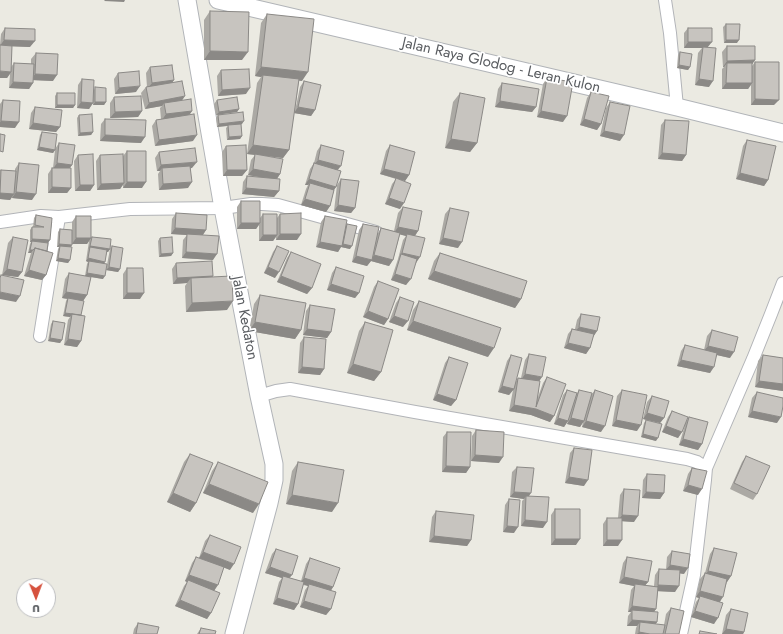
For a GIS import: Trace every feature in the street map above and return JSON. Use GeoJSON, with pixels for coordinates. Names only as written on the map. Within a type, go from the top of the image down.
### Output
{"type":"FeatureCollection","features":[{"type":"Feature","properties":{"kind":"street","name":"Jalan Kedaton"},"geometry":{"type":"LineString","coordinates":[[187,0],[223,208],[259,396],[274,464],[274,480],[269,503],[234,634]]}},
{"type":"Feature","properties":{"kind":"street","name":"Jalan Raya Glodog - Leran Kulon"},"geometry":{"type":"LineString","coordinates":[[218,0],[783,133]]}},
{"type":"Feature","properties":{"kind":"street"},"geometry":{"type":"LineString","coordinates":[[665,0],[670,33],[677,107]]}},
{"type":"Feature","properties":{"kind":"street"},"geometry":{"type":"LineString","coordinates":[[0,222],[41,216],[59,216],[130,209],[223,208],[251,204],[278,206],[389,236]]}},
{"type":"Feature","properties":{"kind":"street"},"geometry":{"type":"LineString","coordinates":[[40,336],[59,216]]}},
{"type":"Feature","properties":{"kind":"street"},"geometry":{"type":"LineString","coordinates":[[681,634],[694,575],[706,468],[753,359],[783,283]]}},
{"type":"Feature","properties":{"kind":"street"},"geometry":{"type":"LineString","coordinates":[[259,396],[290,389],[422,414],[687,459],[697,462],[706,468]]}},
{"type":"Feature","properties":{"kind":"building"},"geometry":{"type":"Polygon","coordinates":[[[210,11],[249,12],[248,52],[210,51],[210,11]]]}},
{"type":"Feature","properties":{"kind":"building"},"geometry":{"type":"Polygon","coordinates":[[[267,14],[314,19],[308,72],[261,67],[267,14]]]}},
{"type":"Feature","properties":{"kind":"building"},"geometry":{"type":"Polygon","coordinates":[[[726,24],[740,24],[739,40],[726,40],[726,24]]]}},
{"type":"Feature","properties":{"kind":"building"},"geometry":{"type":"Polygon","coordinates":[[[5,28],[35,29],[35,41],[4,40],[5,28]]]}},
{"type":"Feature","properties":{"kind":"building"},"geometry":{"type":"Polygon","coordinates":[[[688,28],[712,28],[712,42],[688,42],[688,28]]]}},
{"type":"Feature","properties":{"kind":"building"},"geometry":{"type":"Polygon","coordinates":[[[0,45],[12,46],[11,72],[0,71],[0,45]]]}},
{"type":"Feature","properties":{"kind":"building"},"geometry":{"type":"Polygon","coordinates":[[[727,46],[755,46],[755,60],[727,61],[727,46]]]}},
{"type":"Feature","properties":{"kind":"building"},"geometry":{"type":"Polygon","coordinates":[[[703,47],[716,48],[713,81],[699,79],[703,47]]]}},
{"type":"Feature","properties":{"kind":"building"},"geometry":{"type":"Polygon","coordinates":[[[680,52],[692,54],[690,67],[679,65],[680,52]]]}},
{"type":"Feature","properties":{"kind":"building"},"geometry":{"type":"Polygon","coordinates":[[[36,53],[58,54],[57,75],[35,74],[36,53]]]}},
{"type":"Feature","properties":{"kind":"building"},"geometry":{"type":"Polygon","coordinates":[[[755,62],[779,62],[779,100],[755,99],[755,62]]]}},
{"type":"Feature","properties":{"kind":"building"},"geometry":{"type":"Polygon","coordinates":[[[14,63],[34,64],[33,83],[13,82],[14,63]]]}},
{"type":"Feature","properties":{"kind":"building"},"geometry":{"type":"Polygon","coordinates":[[[727,63],[752,63],[752,83],[726,83],[727,63]]]}},
{"type":"Feature","properties":{"kind":"building"},"geometry":{"type":"Polygon","coordinates":[[[172,65],[174,80],[152,83],[150,67],[172,65]]]}},
{"type":"Feature","properties":{"kind":"building"},"geometry":{"type":"Polygon","coordinates":[[[249,69],[250,88],[222,90],[221,70],[249,69]]]}},
{"type":"Feature","properties":{"kind":"building"},"geometry":{"type":"Polygon","coordinates":[[[139,71],[140,86],[119,88],[118,73],[139,71]]]}},
{"type":"Feature","properties":{"kind":"building"},"geometry":{"type":"Polygon","coordinates":[[[263,75],[299,79],[289,150],[253,145],[263,75]]]}},
{"type":"Feature","properties":{"kind":"building"},"geometry":{"type":"Polygon","coordinates":[[[547,78],[573,82],[567,116],[541,111],[547,78]]]}},
{"type":"Feature","properties":{"kind":"building"},"geometry":{"type":"Polygon","coordinates":[[[82,79],[94,80],[93,103],[81,102],[82,79]]]}},
{"type":"Feature","properties":{"kind":"building"},"geometry":{"type":"Polygon","coordinates":[[[182,81],[185,96],[149,103],[146,87],[182,81]]]}},
{"type":"Feature","properties":{"kind":"building"},"geometry":{"type":"Polygon","coordinates":[[[304,81],[321,85],[315,110],[298,107],[304,81]]]}},
{"type":"Feature","properties":{"kind":"building"},"geometry":{"type":"Polygon","coordinates":[[[502,83],[539,89],[536,107],[500,101],[502,83]]]}},
{"type":"Feature","properties":{"kind":"building"},"geometry":{"type":"Polygon","coordinates":[[[95,87],[106,88],[106,102],[95,102],[95,87]]]}},
{"type":"Feature","properties":{"kind":"building"},"geometry":{"type":"Polygon","coordinates":[[[591,92],[609,96],[601,124],[584,119],[591,92]]]}},
{"type":"Feature","properties":{"kind":"building"},"geometry":{"type":"Polygon","coordinates":[[[57,93],[75,93],[75,105],[57,105],[57,93]]]}},
{"type":"Feature","properties":{"kind":"building"},"geometry":{"type":"Polygon","coordinates":[[[460,93],[485,98],[477,143],[451,139],[460,93]]]}},
{"type":"Feature","properties":{"kind":"building"},"geometry":{"type":"Polygon","coordinates":[[[141,96],[142,111],[115,112],[114,97],[141,96]]]}},
{"type":"Feature","properties":{"kind":"building"},"geometry":{"type":"Polygon","coordinates":[[[237,97],[239,109],[219,112],[217,100],[237,97]]]}},
{"type":"Feature","properties":{"kind":"building"},"geometry":{"type":"Polygon","coordinates":[[[191,99],[192,111],[166,114],[164,103],[191,99]]]}},
{"type":"Feature","properties":{"kind":"building"},"geometry":{"type":"Polygon","coordinates":[[[3,100],[20,101],[19,122],[1,121],[3,100]]]}},
{"type":"Feature","properties":{"kind":"building"},"geometry":{"type":"Polygon","coordinates":[[[610,102],[630,106],[624,135],[604,131],[610,102]]]}},
{"type":"Feature","properties":{"kind":"building"},"geometry":{"type":"Polygon","coordinates":[[[35,107],[62,110],[60,127],[33,123],[35,107]]]}},
{"type":"Feature","properties":{"kind":"building"},"geometry":{"type":"Polygon","coordinates":[[[243,112],[244,121],[219,124],[218,115],[243,112]]]}},
{"type":"Feature","properties":{"kind":"building"},"geometry":{"type":"Polygon","coordinates":[[[92,114],[93,132],[80,133],[79,115],[92,114]]]}},
{"type":"Feature","properties":{"kind":"building"},"geometry":{"type":"Polygon","coordinates":[[[194,114],[197,135],[159,140],[156,120],[194,114]]]}},
{"type":"Feature","properties":{"kind":"building"},"geometry":{"type":"Polygon","coordinates":[[[105,119],[146,120],[145,137],[105,135],[105,119]]]}},
{"type":"Feature","properties":{"kind":"building"},"geometry":{"type":"Polygon","coordinates":[[[665,120],[689,121],[686,155],[662,153],[665,120]]]}},
{"type":"Feature","properties":{"kind":"building"},"geometry":{"type":"Polygon","coordinates":[[[241,124],[242,136],[229,137],[228,125],[241,124]]]}},
{"type":"Feature","properties":{"kind":"building"},"geometry":{"type":"Polygon","coordinates":[[[42,132],[57,134],[55,150],[39,147],[42,132]]]}},
{"type":"Feature","properties":{"kind":"building"},"geometry":{"type":"Polygon","coordinates":[[[0,134],[5,135],[3,152],[0,151],[0,134]]]}},
{"type":"Feature","properties":{"kind":"building"},"geometry":{"type":"Polygon","coordinates":[[[747,140],[776,146],[768,180],[740,173],[747,140]]]}},
{"type":"Feature","properties":{"kind":"building"},"geometry":{"type":"Polygon","coordinates":[[[59,143],[75,145],[72,165],[57,163],[59,143]]]}},
{"type":"Feature","properties":{"kind":"building"},"geometry":{"type":"Polygon","coordinates":[[[246,145],[247,170],[227,170],[226,146],[246,145]]]}},
{"type":"Feature","properties":{"kind":"building"},"geometry":{"type":"Polygon","coordinates":[[[321,145],[344,151],[341,166],[318,160],[321,145]]]}},
{"type":"Feature","properties":{"kind":"building"},"geometry":{"type":"Polygon","coordinates":[[[390,145],[415,152],[409,175],[384,169],[390,145]]]}},
{"type":"Feature","properties":{"kind":"building"},"geometry":{"type":"Polygon","coordinates":[[[195,148],[197,162],[161,165],[159,152],[195,148]]]}},
{"type":"Feature","properties":{"kind":"building"},"geometry":{"type":"Polygon","coordinates":[[[127,151],[146,151],[146,182],[127,182],[127,151]]]}},
{"type":"Feature","properties":{"kind":"building"},"geometry":{"type":"Polygon","coordinates":[[[93,154],[94,185],[80,185],[78,155],[93,154]]]}},
{"type":"Feature","properties":{"kind":"building"},"geometry":{"type":"Polygon","coordinates":[[[123,154],[124,183],[101,184],[100,155],[123,154]]]}},
{"type":"Feature","properties":{"kind":"building"},"geometry":{"type":"Polygon","coordinates":[[[255,154],[283,159],[280,174],[253,169],[255,154]]]}},
{"type":"Feature","properties":{"kind":"building"},"geometry":{"type":"Polygon","coordinates":[[[19,163],[39,165],[36,194],[16,192],[19,163]]]}},
{"type":"Feature","properties":{"kind":"building"},"geometry":{"type":"Polygon","coordinates":[[[314,163],[341,171],[336,187],[309,179],[314,163]]]}},
{"type":"Feature","properties":{"kind":"building"},"geometry":{"type":"Polygon","coordinates":[[[190,166],[192,182],[163,184],[162,168],[190,166]]]}},
{"type":"Feature","properties":{"kind":"building"},"geometry":{"type":"Polygon","coordinates":[[[52,168],[71,168],[71,188],[52,187],[52,168]]]}},
{"type":"Feature","properties":{"kind":"building"},"geometry":{"type":"Polygon","coordinates":[[[1,170],[16,171],[14,194],[0,193],[1,170]]]}},
{"type":"Feature","properties":{"kind":"building"},"geometry":{"type":"Polygon","coordinates":[[[247,176],[280,179],[279,191],[246,188],[247,176]]]}},
{"type":"Feature","properties":{"kind":"building"},"geometry":{"type":"Polygon","coordinates":[[[396,178],[411,184],[404,203],[389,198],[396,178]]]}},
{"type":"Feature","properties":{"kind":"building"},"geometry":{"type":"Polygon","coordinates":[[[341,179],[359,181],[355,208],[338,205],[341,179]]]}},
{"type":"Feature","properties":{"kind":"building"},"geometry":{"type":"Polygon","coordinates":[[[310,183],[334,190],[330,206],[305,199],[310,183]]]}},
{"type":"Feature","properties":{"kind":"building"},"geometry":{"type":"Polygon","coordinates":[[[241,201],[260,201],[260,223],[241,223],[241,201]]]}},
{"type":"Feature","properties":{"kind":"building"},"geometry":{"type":"Polygon","coordinates":[[[403,207],[422,211],[418,231],[398,227],[403,207]]]}},
{"type":"Feature","properties":{"kind":"building"},"geometry":{"type":"Polygon","coordinates":[[[450,208],[469,212],[462,242],[443,238],[450,208]]]}},
{"type":"Feature","properties":{"kind":"building"},"geometry":{"type":"Polygon","coordinates":[[[176,213],[207,215],[206,230],[175,228],[176,213]]]}},
{"type":"Feature","properties":{"kind":"building"},"geometry":{"type":"Polygon","coordinates":[[[301,213],[301,234],[280,234],[280,214],[301,213]]]}},
{"type":"Feature","properties":{"kind":"building"},"geometry":{"type":"Polygon","coordinates":[[[263,214],[277,214],[277,235],[263,235],[263,214]]]}},
{"type":"Feature","properties":{"kind":"building"},"geometry":{"type":"Polygon","coordinates":[[[36,215],[52,218],[50,240],[32,239],[32,227],[44,227],[35,225],[36,215]]]}},
{"type":"Feature","properties":{"kind":"building"},"geometry":{"type":"Polygon","coordinates":[[[76,216],[91,216],[91,238],[76,238],[76,216]]]}},
{"type":"Feature","properties":{"kind":"building"},"geometry":{"type":"Polygon","coordinates":[[[325,216],[347,220],[342,246],[320,242],[325,216]]]}},
{"type":"Feature","properties":{"kind":"building"},"geometry":{"type":"Polygon","coordinates":[[[347,224],[357,226],[352,246],[343,244],[347,224]]]}},
{"type":"Feature","properties":{"kind":"building"},"geometry":{"type":"Polygon","coordinates":[[[363,224],[379,227],[372,260],[356,256],[363,224]]]}},
{"type":"Feature","properties":{"kind":"building"},"geometry":{"type":"Polygon","coordinates":[[[381,228],[400,233],[393,260],[374,255],[381,228]]]}},
{"type":"Feature","properties":{"kind":"building"},"geometry":{"type":"Polygon","coordinates":[[[60,229],[72,230],[72,245],[59,244],[60,229]]]}},
{"type":"Feature","properties":{"kind":"building"},"geometry":{"type":"Polygon","coordinates":[[[187,234],[219,236],[217,254],[186,252],[187,234]]]}},
{"type":"Feature","properties":{"kind":"building"},"geometry":{"type":"Polygon","coordinates":[[[407,234],[425,238],[420,257],[402,253],[407,234]]]}},
{"type":"Feature","properties":{"kind":"building"},"geometry":{"type":"Polygon","coordinates":[[[13,237],[28,240],[22,272],[7,269],[13,237]]]}},
{"type":"Feature","properties":{"kind":"building"},"geometry":{"type":"Polygon","coordinates":[[[92,237],[111,239],[110,249],[90,246],[92,237]]]}},
{"type":"Feature","properties":{"kind":"building"},"geometry":{"type":"Polygon","coordinates":[[[172,237],[173,253],[161,254],[160,238],[172,237]]]}},
{"type":"Feature","properties":{"kind":"building"},"geometry":{"type":"Polygon","coordinates":[[[32,241],[48,243],[47,251],[35,248],[30,250],[32,241]]]}},
{"type":"Feature","properties":{"kind":"building"},"geometry":{"type":"Polygon","coordinates":[[[60,246],[72,247],[70,260],[58,258],[60,246]]]}},
{"type":"Feature","properties":{"kind":"building"},"geometry":{"type":"Polygon","coordinates":[[[112,246],[123,248],[120,269],[109,267],[112,246]]]}},
{"type":"Feature","properties":{"kind":"building"},"geometry":{"type":"Polygon","coordinates":[[[277,246],[289,251],[279,272],[268,267],[277,246]]]}},
{"type":"Feature","properties":{"kind":"building"},"geometry":{"type":"Polygon","coordinates":[[[90,247],[107,250],[105,262],[88,258],[90,247]]]}},
{"type":"Feature","properties":{"kind":"building"},"geometry":{"type":"Polygon","coordinates":[[[35,248],[53,253],[46,275],[29,270],[35,248]]]}},
{"type":"Feature","properties":{"kind":"building"},"geometry":{"type":"Polygon","coordinates":[[[291,252],[321,264],[312,288],[281,276],[291,252]]]}},
{"type":"Feature","properties":{"kind":"building"},"geometry":{"type":"Polygon","coordinates":[[[440,253],[527,281],[521,299],[434,271],[440,253]]]}},
{"type":"Feature","properties":{"kind":"building"},"geometry":{"type":"Polygon","coordinates":[[[401,254],[417,259],[411,279],[395,274],[401,254]]]}},
{"type":"Feature","properties":{"kind":"building"},"geometry":{"type":"Polygon","coordinates":[[[89,261],[107,264],[105,276],[87,273],[89,261]]]}},
{"type":"Feature","properties":{"kind":"building"},"geometry":{"type":"Polygon","coordinates":[[[212,261],[213,276],[177,278],[176,263],[212,261]]]}},
{"type":"Feature","properties":{"kind":"building"},"geometry":{"type":"Polygon","coordinates":[[[336,267],[364,276],[359,293],[331,284],[336,267]]]}},
{"type":"Feature","properties":{"kind":"building"},"geometry":{"type":"Polygon","coordinates":[[[127,268],[143,268],[144,293],[127,293],[127,268]]]}},
{"type":"Feature","properties":{"kind":"building"},"geometry":{"type":"Polygon","coordinates":[[[69,273],[91,277],[87,295],[66,292],[69,273]]]}},
{"type":"Feature","properties":{"kind":"building"},"geometry":{"type":"Polygon","coordinates":[[[1,275],[24,280],[20,296],[0,292],[1,275]]]}},
{"type":"Feature","properties":{"kind":"building"},"geometry":{"type":"Polygon","coordinates":[[[232,276],[233,301],[192,303],[191,278],[232,276]]]}},
{"type":"Feature","properties":{"kind":"building"},"geometry":{"type":"Polygon","coordinates":[[[378,281],[399,289],[388,319],[368,311],[378,281]]]}},
{"type":"Feature","properties":{"kind":"building"},"geometry":{"type":"Polygon","coordinates":[[[260,295],[306,303],[301,330],[255,322],[260,295]]]}},
{"type":"Feature","properties":{"kind":"building"},"geometry":{"type":"Polygon","coordinates":[[[400,297],[414,302],[408,321],[394,316],[400,297]]]}},
{"type":"Feature","properties":{"kind":"building"},"geometry":{"type":"Polygon","coordinates":[[[68,298],[84,301],[81,315],[65,313],[68,298]]]}},
{"type":"Feature","properties":{"kind":"building"},"geometry":{"type":"Polygon","coordinates":[[[419,301],[501,328],[494,348],[413,321],[419,301]]]}},
{"type":"Feature","properties":{"kind":"building"},"geometry":{"type":"Polygon","coordinates":[[[310,305],[335,309],[331,332],[307,329],[310,305]]]}},
{"type":"Feature","properties":{"kind":"building"},"geometry":{"type":"Polygon","coordinates":[[[72,314],[85,316],[81,341],[68,339],[72,314]]]}},
{"type":"Feature","properties":{"kind":"building"},"geometry":{"type":"Polygon","coordinates":[[[581,314],[600,317],[597,331],[579,327],[581,314]]]}},
{"type":"Feature","properties":{"kind":"building"},"geometry":{"type":"Polygon","coordinates":[[[53,321],[65,323],[62,340],[50,338],[53,321]]]}},
{"type":"Feature","properties":{"kind":"building"},"geometry":{"type":"Polygon","coordinates":[[[365,322],[393,330],[381,372],[353,364],[365,322]]]}},
{"type":"Feature","properties":{"kind":"building"},"geometry":{"type":"Polygon","coordinates":[[[572,329],[594,334],[590,348],[568,343],[572,329]]]}},
{"type":"Feature","properties":{"kind":"building"},"geometry":{"type":"Polygon","coordinates":[[[712,330],[738,337],[734,352],[708,346],[712,330]]]}},
{"type":"Feature","properties":{"kind":"building"},"geometry":{"type":"Polygon","coordinates":[[[304,337],[326,339],[324,369],[302,367],[304,337]]]}},
{"type":"Feature","properties":{"kind":"building"},"geometry":{"type":"Polygon","coordinates":[[[685,345],[717,353],[714,367],[681,360],[685,345]]]}},
{"type":"Feature","properties":{"kind":"building"},"geometry":{"type":"Polygon","coordinates":[[[529,354],[546,357],[542,377],[525,374],[529,354]]]}},
{"type":"Feature","properties":{"kind":"building"},"geometry":{"type":"Polygon","coordinates":[[[511,355],[522,358],[514,389],[502,386],[511,355]]]}},
{"type":"Feature","properties":{"kind":"building"},"geometry":{"type":"Polygon","coordinates":[[[763,355],[783,358],[783,384],[759,381],[763,355]]]}},
{"type":"Feature","properties":{"kind":"building"},"geometry":{"type":"Polygon","coordinates":[[[449,357],[468,363],[456,400],[437,394],[449,357]]]}},
{"type":"Feature","properties":{"kind":"building"},"geometry":{"type":"Polygon","coordinates":[[[547,377],[566,384],[554,416],[536,409],[514,405],[518,378],[540,381],[536,407],[547,377]]]}},
{"type":"Feature","properties":{"kind":"building"},"geometry":{"type":"Polygon","coordinates":[[[567,390],[577,393],[568,421],[558,418],[567,390]]]}},
{"type":"Feature","properties":{"kind":"building"},"geometry":{"type":"Polygon","coordinates":[[[579,390],[592,393],[584,421],[571,418],[579,390]]]}},
{"type":"Feature","properties":{"kind":"building"},"geometry":{"type":"Polygon","coordinates":[[[595,390],[613,396],[605,426],[586,421],[595,390]]]}},
{"type":"Feature","properties":{"kind":"building"},"geometry":{"type":"Polygon","coordinates":[[[622,390],[647,395],[641,425],[616,420],[622,390]]]}},
{"type":"Feature","properties":{"kind":"building"},"geometry":{"type":"Polygon","coordinates":[[[757,392],[783,398],[781,417],[752,411],[757,392]]]}},
{"type":"Feature","properties":{"kind":"building"},"geometry":{"type":"Polygon","coordinates":[[[652,396],[669,401],[664,418],[647,413],[652,396]]]}},
{"type":"Feature","properties":{"kind":"building"},"geometry":{"type":"Polygon","coordinates":[[[672,411],[688,417],[682,432],[666,426],[672,411]]]}},
{"type":"Feature","properties":{"kind":"building"},"geometry":{"type":"Polygon","coordinates":[[[689,417],[708,422],[702,444],[683,439],[689,417]]]}},
{"type":"Feature","properties":{"kind":"building"},"geometry":{"type":"Polygon","coordinates":[[[646,420],[662,424],[658,438],[643,434],[646,420]]]}},
{"type":"Feature","properties":{"kind":"building"},"geometry":{"type":"Polygon","coordinates":[[[476,430],[504,432],[503,457],[475,455],[476,430]]]}},
{"type":"Feature","properties":{"kind":"building"},"geometry":{"type":"Polygon","coordinates":[[[447,432],[471,432],[470,467],[446,466],[447,432]]]}},
{"type":"Feature","properties":{"kind":"building"},"geometry":{"type":"Polygon","coordinates":[[[574,448],[592,450],[588,480],[569,477],[574,448]]]}},
{"type":"Feature","properties":{"kind":"building"},"geometry":{"type":"Polygon","coordinates":[[[190,454],[213,463],[196,503],[173,493],[190,454]]]}},
{"type":"Feature","properties":{"kind":"building"},"geometry":{"type":"Polygon","coordinates":[[[746,456],[770,466],[757,494],[734,483],[746,456]]]}},
{"type":"Feature","properties":{"kind":"building"},"geometry":{"type":"Polygon","coordinates":[[[218,462],[268,482],[259,504],[209,484],[218,462]]]}},
{"type":"Feature","properties":{"kind":"building"},"geometry":{"type":"Polygon","coordinates":[[[298,462],[344,470],[338,503],[292,495],[298,462]]]}},
{"type":"Feature","properties":{"kind":"building"},"geometry":{"type":"Polygon","coordinates":[[[517,467],[534,468],[531,493],[514,492],[517,467]]]}},
{"type":"Feature","properties":{"kind":"building"},"geometry":{"type":"Polygon","coordinates":[[[692,468],[707,471],[702,489],[688,485],[692,468]]]}},
{"type":"Feature","properties":{"kind":"building"},"geometry":{"type":"Polygon","coordinates":[[[647,474],[665,475],[664,493],[646,492],[647,474]]]}},
{"type":"Feature","properties":{"kind":"building"},"geometry":{"type":"Polygon","coordinates":[[[624,489],[640,490],[638,516],[622,515],[624,489]]]}},
{"type":"Feature","properties":{"kind":"building"},"geometry":{"type":"Polygon","coordinates":[[[526,496],[549,497],[547,522],[525,520],[526,496]]]}},
{"type":"Feature","properties":{"kind":"building"},"geometry":{"type":"Polygon","coordinates":[[[509,499],[520,500],[518,527],[507,526],[509,499]]]}},
{"type":"Feature","properties":{"kind":"building"},"geometry":{"type":"Polygon","coordinates":[[[555,509],[580,509],[580,539],[555,539],[555,509]]]}},
{"type":"Feature","properties":{"kind":"building"},"geometry":{"type":"Polygon","coordinates":[[[436,511],[474,515],[471,540],[434,536],[436,511]]]}},
{"type":"Feature","properties":{"kind":"building"},"geometry":{"type":"Polygon","coordinates":[[[607,518],[622,518],[622,540],[607,540],[607,518]]]}},
{"type":"Feature","properties":{"kind":"building"},"geometry":{"type":"Polygon","coordinates":[[[210,535],[241,547],[234,564],[203,552],[210,535]]]}},
{"type":"Feature","properties":{"kind":"building"},"geometry":{"type":"Polygon","coordinates":[[[714,548],[737,553],[731,576],[708,571],[714,548]]]}},
{"type":"Feature","properties":{"kind":"building"},"geometry":{"type":"Polygon","coordinates":[[[276,549],[298,556],[292,575],[270,567],[276,549]]]}},
{"type":"Feature","properties":{"kind":"building"},"geometry":{"type":"Polygon","coordinates":[[[672,551],[690,554],[688,568],[670,565],[672,551]]]}},
{"type":"Feature","properties":{"kind":"building"},"geometry":{"type":"Polygon","coordinates":[[[196,557],[224,567],[218,585],[189,575],[196,557]]]}},
{"type":"Feature","properties":{"kind":"building"},"geometry":{"type":"Polygon","coordinates":[[[627,557],[652,561],[648,582],[624,577],[627,557]]]}},
{"type":"Feature","properties":{"kind":"building"},"geometry":{"type":"Polygon","coordinates":[[[310,558],[340,568],[333,587],[304,578],[310,558]]]}},
{"type":"Feature","properties":{"kind":"building"},"geometry":{"type":"Polygon","coordinates":[[[659,569],[680,570],[679,586],[658,585],[659,569]]]}},
{"type":"Feature","properties":{"kind":"building"},"geometry":{"type":"Polygon","coordinates":[[[705,573],[727,579],[723,597],[700,591],[705,573]]]}},
{"type":"Feature","properties":{"kind":"building"},"geometry":{"type":"Polygon","coordinates":[[[283,576],[304,582],[298,604],[277,598],[283,576]]]}},
{"type":"Feature","properties":{"kind":"building"},"geometry":{"type":"Polygon","coordinates":[[[188,580],[220,593],[211,613],[180,600],[188,580]]]}},
{"type":"Feature","properties":{"kind":"building"},"geometry":{"type":"Polygon","coordinates":[[[309,584],[336,592],[331,609],[304,601],[309,584]]]}},
{"type":"Feature","properties":{"kind":"building"},"geometry":{"type":"Polygon","coordinates":[[[635,584],[658,587],[656,609],[632,606],[635,584]]]}},
{"type":"Feature","properties":{"kind":"building"},"geometry":{"type":"Polygon","coordinates":[[[700,596],[723,603],[718,618],[695,611],[700,596]]]}},
{"type":"Feature","properties":{"kind":"building"},"geometry":{"type":"Polygon","coordinates":[[[671,608],[684,611],[679,634],[665,634],[671,608]]]}},
{"type":"Feature","properties":{"kind":"building"},"geometry":{"type":"Polygon","coordinates":[[[731,609],[748,613],[744,632],[726,629],[731,609]]]}},
{"type":"Feature","properties":{"kind":"building"},"geometry":{"type":"Polygon","coordinates":[[[632,610],[658,612],[657,622],[632,620],[632,610]]]}},
{"type":"Feature","properties":{"kind":"building"},"geometry":{"type":"Polygon","coordinates":[[[640,622],[665,625],[663,634],[639,632],[640,622]]]}},
{"type":"Feature","properties":{"kind":"building"},"geometry":{"type":"Polygon","coordinates":[[[138,623],[159,627],[157,634],[136,634],[138,623]]]}},
{"type":"Feature","properties":{"kind":"building"},"geometry":{"type":"Polygon","coordinates":[[[201,628],[216,631],[215,634],[199,634],[201,628]]]}},
{"type":"Feature","properties":{"kind":"building"},"geometry":{"type":"Polygon","coordinates":[[[700,631],[717,634],[699,634],[700,631]]]}}]}
